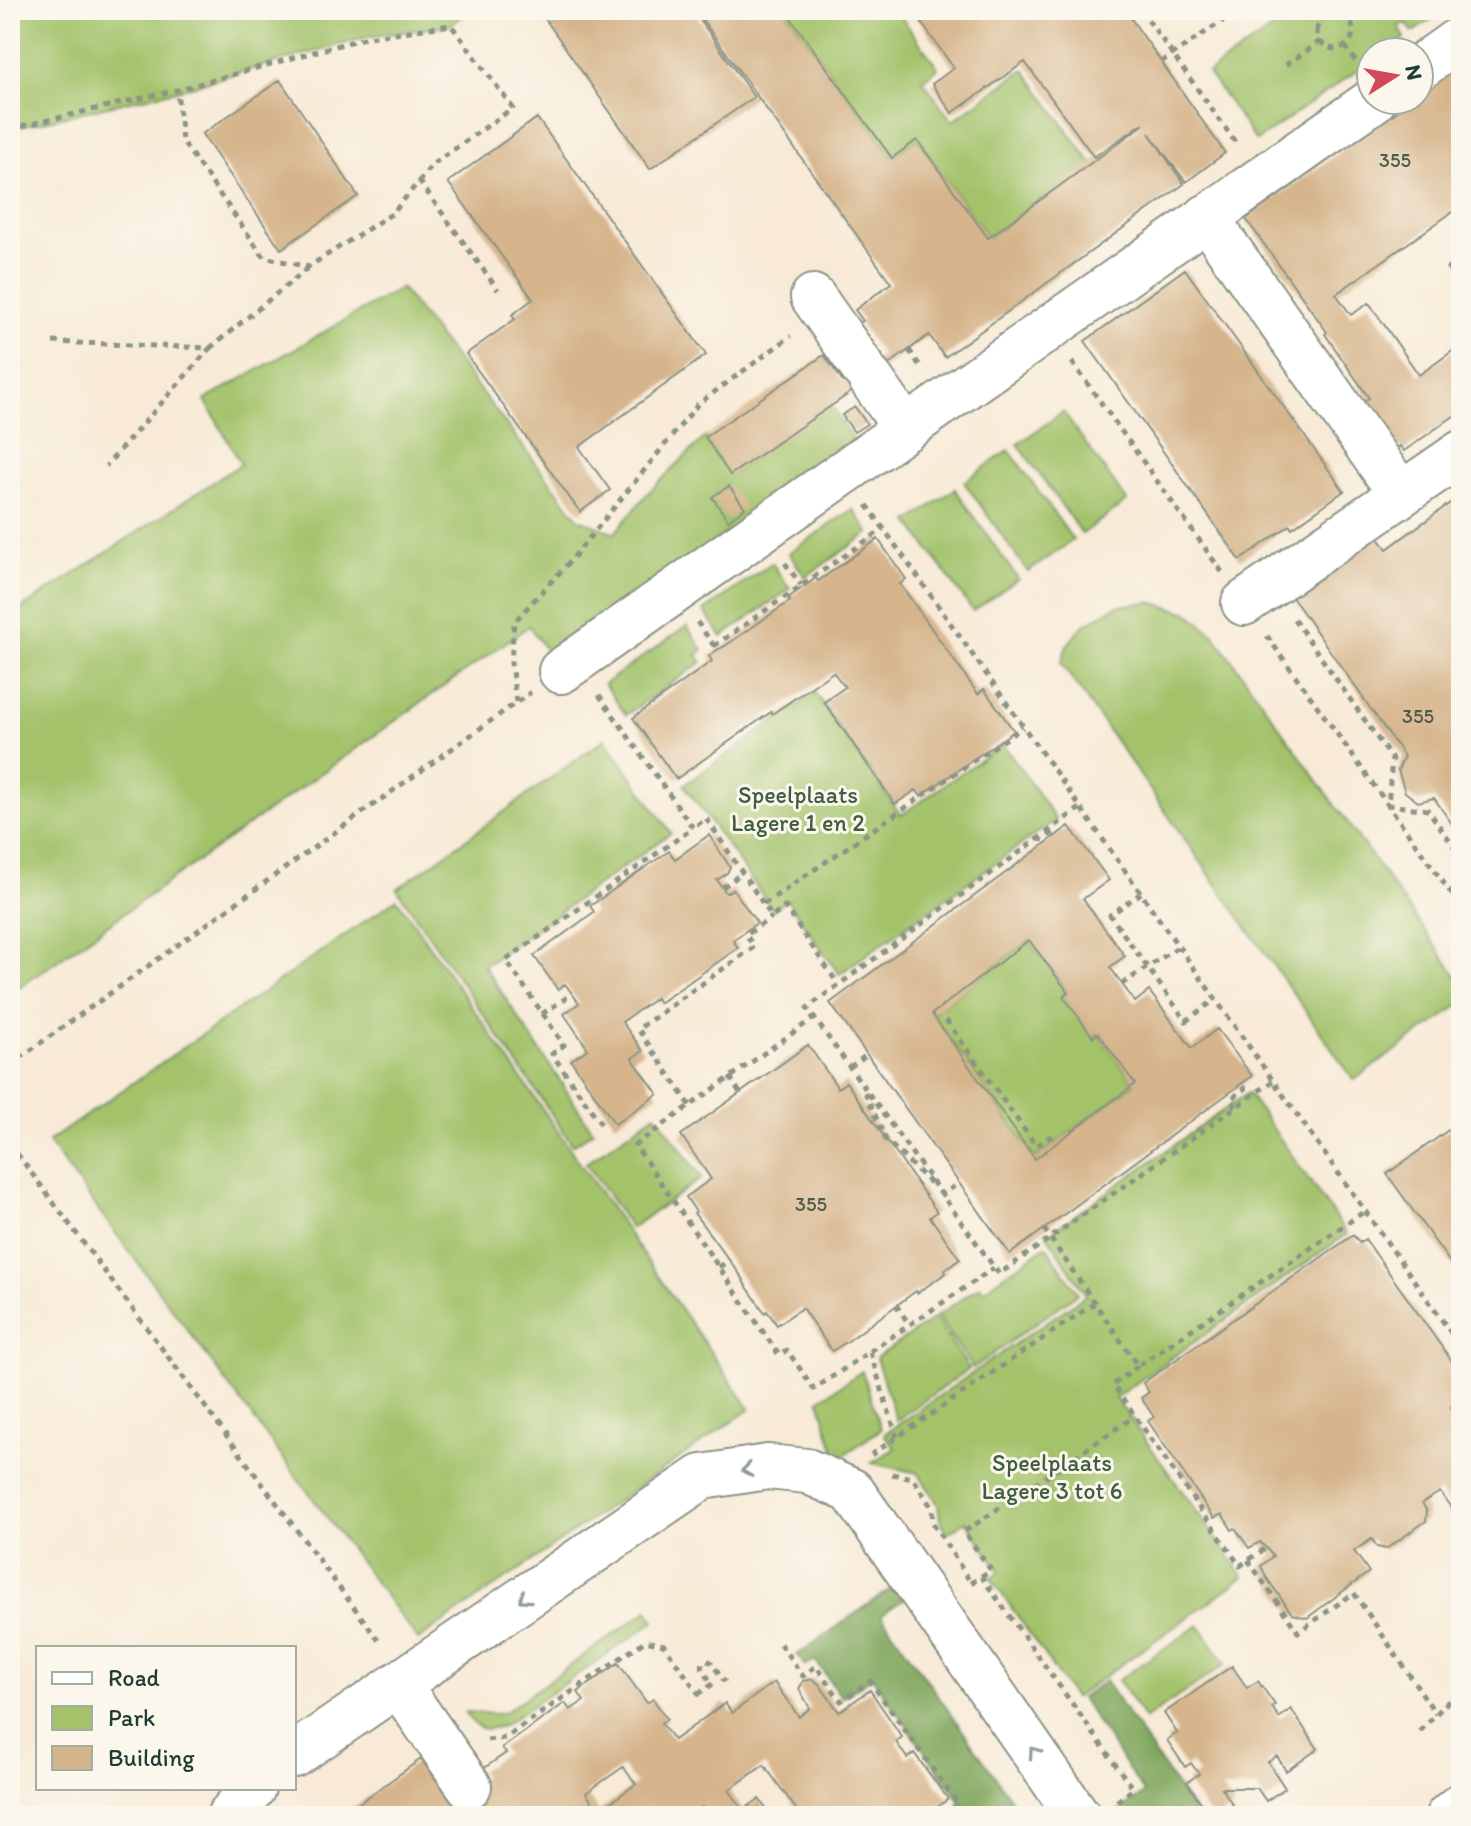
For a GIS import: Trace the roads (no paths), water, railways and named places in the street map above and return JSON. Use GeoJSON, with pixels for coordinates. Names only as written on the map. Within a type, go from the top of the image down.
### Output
{"type":"FeatureCollection","features":[{"type":"Feature","properties":{"kind":"street"},"geometry":{"type":"LineString","coordinates":[[1435,57],[1461,38]]}},
{"type":"Feature","properties":{"kind":"street"},"geometry":{"type":"LineString","coordinates":[[568,666],[1355,113]]}},
{"type":"Feature","properties":{"kind":"street"},"geometry":{"type":"LineString","coordinates":[[1206,217],[1401,494]]}},
{"type":"Feature","properties":{"kind":"street"},"geometry":{"type":"LineString","coordinates":[[819,304],[906,429]]}},
{"type":"Feature","properties":{"kind":"street"},"geometry":{"type":"LineString","coordinates":[[1257,594],[1461,453]]}},
{"type":"Feature","properties":{"kind":"street"},"geometry":{"type":"LineString","coordinates":[[296,1754],[702,1477],[768,1467],[866,1474],[919,1587],[1094,1812]]}},
{"type":"Feature","properties":{"kind":"street"},"geometry":{"type":"LineString","coordinates":[[807,1471],[879,1574],[919,1587]]}},
{"type":"Feature","properties":{"kind":"street"},"geometry":{"type":"LineString","coordinates":[[402,1681],[469,1786]]}},
{"type":"Feature","properties":{"kind":"street"},"geometry":{"type":"LineString","coordinates":[[229,1816],[251,1790]]}},
{"type":"Feature","properties":{"kind":"street"},"geometry":{"type":"LineString","coordinates":[[1448,1816],[1461,1805]]}},
{"type":"Feature","properties":{"kind":"park label","name":"Speelplaats Lagere 1 en 2"},"geometry":{"type":"Point","coordinates":[798,808]}},
{"type":"Feature","properties":{"kind":"park label","name":"Speelplaats Lagere 3 tot 6"},"geometry":{"type":"Point","coordinates":[1052,1476]}}]}
